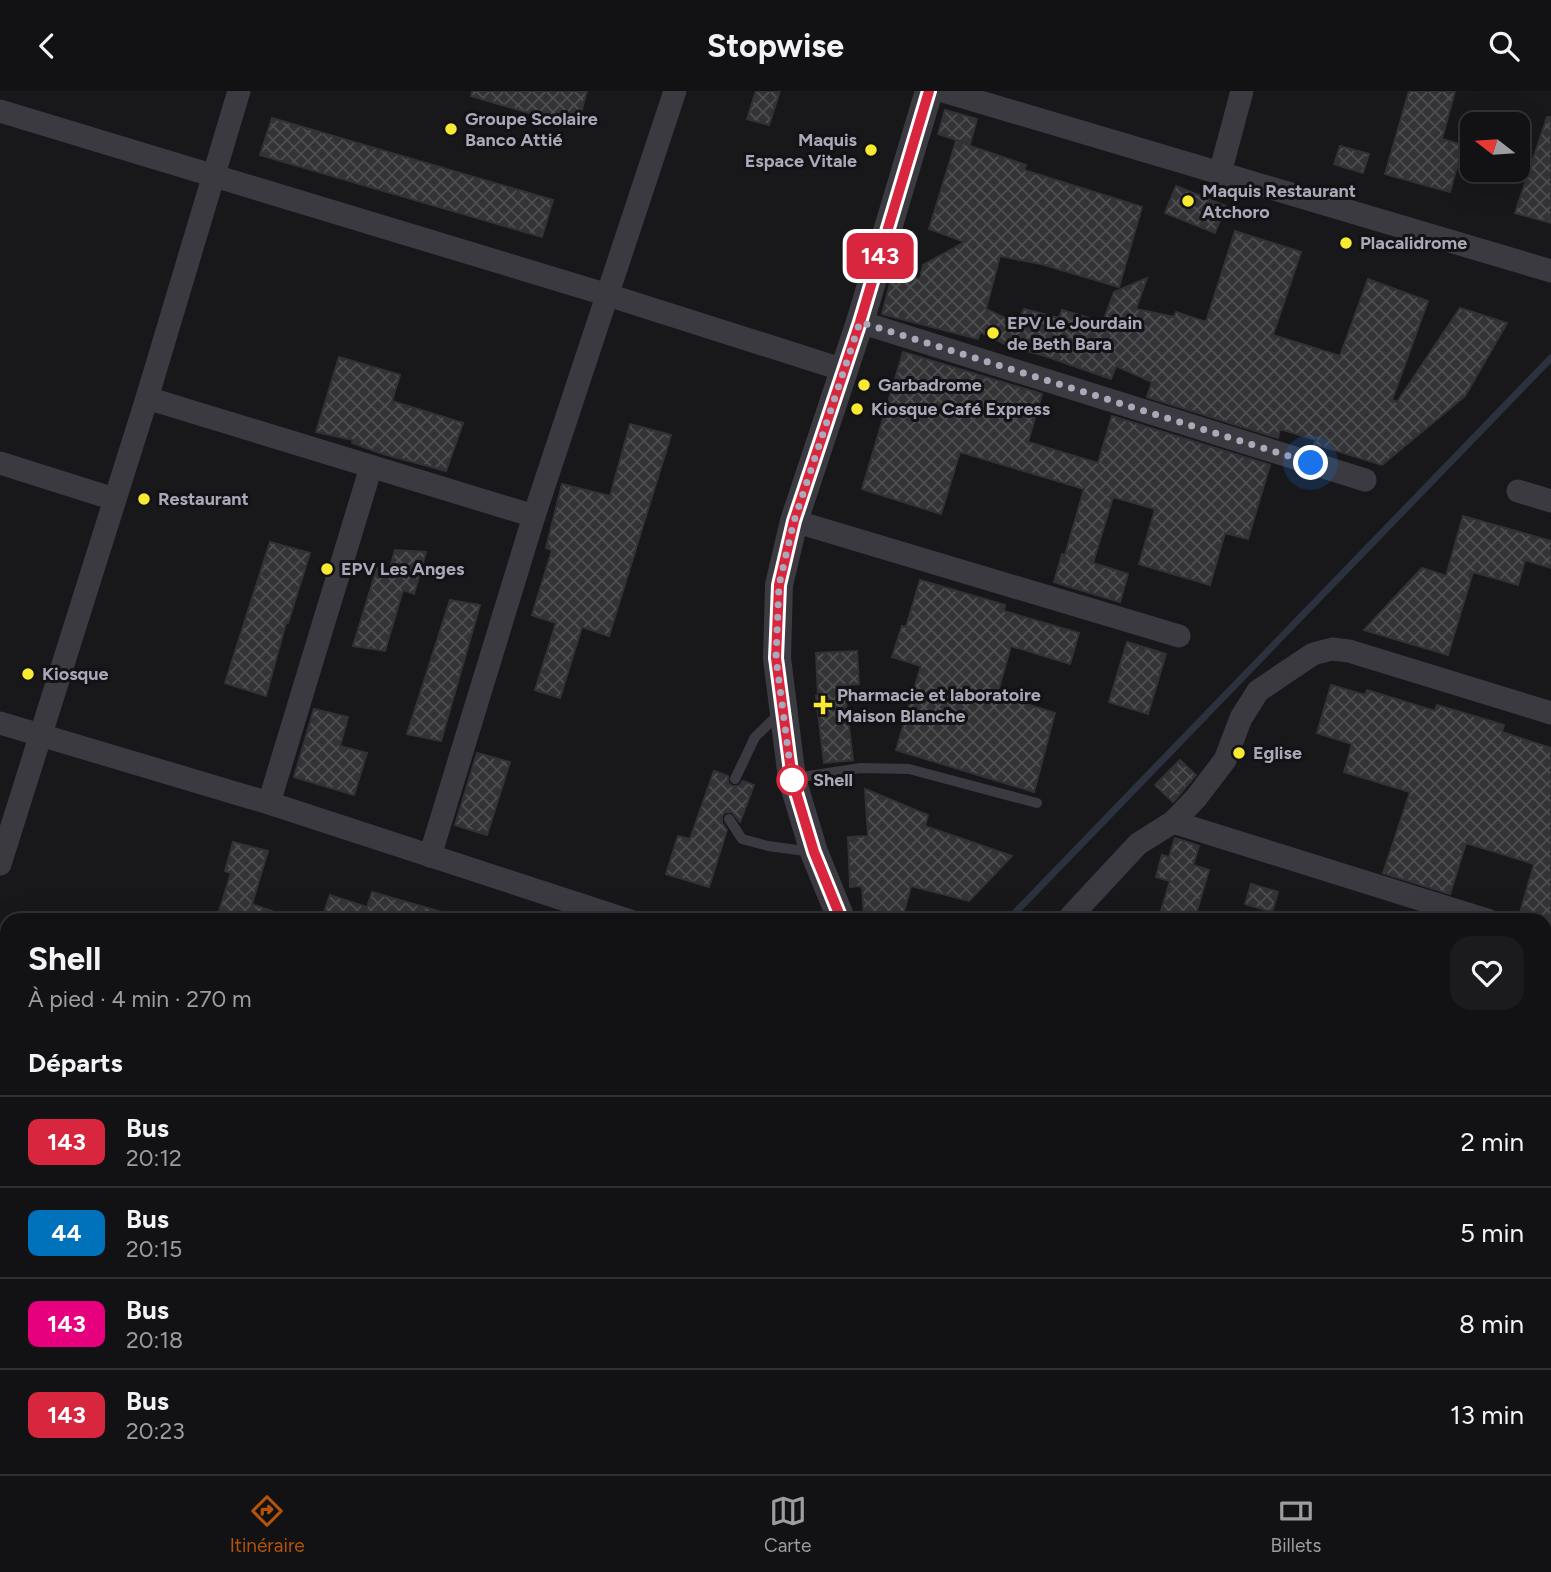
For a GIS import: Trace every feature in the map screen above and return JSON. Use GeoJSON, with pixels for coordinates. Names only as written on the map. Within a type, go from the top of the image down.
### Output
{"type":"FeatureCollection","features":[{"type":"Feature","properties":{"kind":"street"},"geometry":{"type":"LineString","coordinates":[[0,864],[147,398],[239,91]]}},
{"type":"Feature","properties":{"kind":"street"},"geometry":{"type":"LineString","coordinates":[[430,856],[534,516],[676,91]]}},
{"type":"Feature","properties":{"kind":"street"},"geometry":{"type":"LineString","coordinates":[[839,913],[814,852],[792,779],[776,658],[779,585],[794,521],[860,322],[929,91]]}},
{"type":"Feature","properties":{"kind":"street"},"geometry":{"type":"LineString","coordinates":[[943,91],[1551,271]]}},
{"type":"Feature","properties":{"kind":"street"},"geometry":{"type":"LineString","coordinates":[[1220,173],[1242,91]]}},
{"type":"Feature","properties":{"kind":"street"},"geometry":{"type":"LineString","coordinates":[[0,111],[214,174],[844,370]]}},
{"type":"Feature","properties":{"kind":"street"},"geometry":{"type":"LineString","coordinates":[[860,322],[1365,480]]}},
{"type":"Feature","properties":{"kind":"street"},"geometry":{"type":"LineString","coordinates":[[147,398],[534,516]]}},
{"type":"Feature","properties":{"kind":"street"},"geometry":{"type":"LineString","coordinates":[[0,463],[114,499]]}},
{"type":"Feature","properties":{"kind":"street"},"geometry":{"type":"LineString","coordinates":[[269,803],[371,467]]}},
{"type":"Feature","properties":{"kind":"street"},"geometry":{"type":"LineString","coordinates":[[1518,492],[1551,501]]}},
{"type":"Feature","properties":{"kind":"street"},"geometry":{"type":"LineString","coordinates":[[794,521],[1179,636]]}},
{"type":"Feature","properties":{"kind":"street"},"geometry":{"type":"LineString","coordinates":[[1075,913],[1138,844],[1173,822],[1196,799],[1218,771],[1231,748],[1247,706],[1258,691],[1313,654],[1332,649],[1349,651],[1551,713]]}},
{"type":"Feature","properties":{"kind":"street"},"geometry":{"type":"LineString","coordinates":[[0,723],[269,803],[605,913]]}},
{"type":"Feature","properties":{"kind":"street"},"geometry":{"type":"LineString","coordinates":[[1173,822],[1464,913]]}},
{"type":"Feature","properties":{"kind":"lane"},"geometry":{"type":"LineString","coordinates":[[735,779],[755,737],[782,711]]}},
{"type":"Feature","properties":{"kind":"lane"},"geometry":{"type":"LineString","coordinates":[[792,779],[861,768],[909,769],[1037,803]]}},
{"type":"Feature","properties":{"kind":"lane"},"geometry":{"type":"LineString","coordinates":[[729,819],[742,839],[768,846],[814,852]]}},
{"type":"Feature","properties":{"kind":"building"},"geometry":{"type":"Polygon","coordinates":[[[472,91],[587,91],[577,127],[471,96],[472,91]]]}},
{"type":"Feature","properties":{"kind":"building"},"geometry":{"type":"Polygon","coordinates":[[[756,91],[780,91],[769,125],[747,119],[756,91]]]}},
{"type":"Feature","properties":{"kind":"building"},"geometry":{"type":"Polygon","coordinates":[[[1409,91],[1455,91],[1442,139],[1460,144],[1460,156],[1450,192],[1385,174],[1409,91]]]}},
{"type":"Feature","properties":{"kind":"building"},"geometry":{"type":"Polygon","coordinates":[[[945,110],[977,119],[970,144],[938,134],[945,110]]]}},
{"type":"Feature","properties":{"kind":"building"},"geometry":{"type":"Polygon","coordinates":[[[1547,117],[1551,117],[1551,223],[1515,213],[1525,182],[1530,182],[1530,168],[1547,117]]]}},
{"type":"Feature","properties":{"kind":"building"},"geometry":{"type":"Polygon","coordinates":[[[272,118],[553,200],[542,237],[260,155],[272,118]]]}},
{"type":"Feature","properties":{"kind":"building"},"geometry":{"type":"Polygon","coordinates":[[[956,141],[1026,165],[1024,170],[1142,207],[1119,287],[1041,264],[1000,256],[986,309],[1017,324],[1024,309],[1059,318],[1062,310],[1103,322],[1114,292],[1147,278],[1136,309],[1174,317],[1176,312],[1206,322],[1235,231],[1301,252],[1273,335],[1340,356],[1368,279],[1428,301],[1392,400],[1397,402],[1460,308],[1507,323],[1465,396],[1382,465],[1314,444],[1316,440],[1280,429],[1278,438],[1147,397],[1152,382],[1116,366],[1111,379],[1011,347],[980,332],[978,339],[882,314],[893,272],[920,279],[923,265],[965,242],[929,229],[956,141]]]}},
{"type":"Feature","properties":{"kind":"building"},"geometry":{"type":"Polygon","coordinates":[[[1340,146],[1369,154],[1363,173],[1334,164],[1340,146]]]}},
{"type":"Feature","properties":{"kind":"building"},"geometry":{"type":"Polygon","coordinates":[[[1176,186],[1226,206],[1215,233],[1165,213],[1176,186]]]}},
{"type":"Feature","properties":{"kind":"building"},"geometry":{"type":"Polygon","coordinates":[[[903,352],[1042,394],[1028,442],[1098,463],[1112,416],[1270,465],[1248,539],[1225,533],[1210,585],[1139,564],[1155,509],[1113,497],[1093,563],[1128,574],[1120,602],[1054,582],[1062,554],[1065,555],[1084,489],[960,452],[941,514],[862,489],[903,352]]]}},
{"type":"Feature","properties":{"kind":"building"},"geometry":{"type":"Polygon","coordinates":[[[339,357],[400,375],[392,401],[463,423],[446,471],[383,454],[352,443],[353,440],[316,432],[339,357]]]}},
{"type":"Feature","properties":{"kind":"building"},"geometry":{"type":"Polygon","coordinates":[[[630,424],[671,435],[609,636],[582,627],[560,698],[535,690],[556,623],[532,615],[552,550],[546,548],[562,484],[610,496],[630,424]]]}},
{"type":"Feature","properties":{"kind":"building"},"geometry":{"type":"Polygon","coordinates":[[[1463,516],[1551,541],[1551,568],[1525,560],[1518,585],[1473,572],[1448,655],[1364,630],[1422,568],[1446,576],[1463,516]]]}},
{"type":"Feature","properties":{"kind":"building"},"geometry":{"type":"Polygon","coordinates":[[[270,542],[310,553],[286,623],[266,696],[225,683],[270,542]]]}},
{"type":"Feature","properties":{"kind":"building"},"geometry":{"type":"Polygon","coordinates":[[[395,550],[426,552],[414,594],[403,590],[385,651],[353,646],[377,568],[389,571],[395,550]]]}},
{"type":"Feature","properties":{"kind":"building"},"geometry":{"type":"Polygon","coordinates":[[[920,580],[1005,605],[1004,611],[1079,633],[1070,664],[1011,646],[997,695],[1055,713],[1034,792],[896,750],[921,666],[892,657],[902,626],[906,627],[920,580]]]}},
{"type":"Feature","properties":{"kind":"building"},"geometry":{"type":"Polygon","coordinates":[[[450,600],[480,605],[441,741],[407,734],[450,600]]]}},
{"type":"Feature","properties":{"kind":"building"},"geometry":{"type":"Polygon","coordinates":[[[1127,642],[1166,654],[1148,714],[1109,702],[1127,642]]]}},
{"type":"Feature","properties":{"kind":"building"},"geometry":{"type":"Polygon","coordinates":[[[857,651],[859,684],[844,685],[853,760],[824,763],[816,696],[816,653],[857,651]]]}},
{"type":"Feature","properties":{"kind":"building"},"geometry":{"type":"Polygon","coordinates":[[[1331,685],[1365,695],[1367,690],[1435,711],[1437,705],[1504,725],[1502,732],[1551,748],[1551,913],[1520,913],[1534,864],[1466,843],[1450,894],[1383,873],[1410,792],[1344,772],[1352,744],[1317,733],[1331,685]]]}},
{"type":"Feature","properties":{"kind":"building"},"geometry":{"type":"Polygon","coordinates":[[[314,709],[348,717],[340,746],[367,753],[354,795],[294,777],[314,709]]]}},
{"type":"Feature","properties":{"kind":"building"},"geometry":{"type":"Polygon","coordinates":[[[477,753],[510,762],[487,835],[455,825],[477,753]]]}},
{"type":"Feature","properties":{"kind":"building"},"geometry":{"type":"Polygon","coordinates":[[[1180,760],[1196,775],[1173,802],[1155,785],[1180,760]]]}},
{"type":"Feature","properties":{"kind":"building"},"geometry":{"type":"Polygon","coordinates":[[[714,771],[728,776],[728,783],[732,786],[739,786],[743,781],[754,785],[740,822],[732,812],[725,812],[722,816],[722,823],[727,830],[709,887],[666,874],[678,836],[690,839],[714,771]]]}},
{"type":"Feature","properties":{"kind":"building"},"geometry":{"type":"Polygon","coordinates":[[[865,789],[928,815],[925,826],[1012,856],[969,901],[911,886],[904,913],[864,913],[862,886],[850,887],[848,837],[868,836],[865,789]]]}},
{"type":"Feature","properties":{"kind":"building"},"geometry":{"type":"Polygon","coordinates":[[[1175,838],[1199,846],[1193,865],[1209,870],[1196,913],[1160,913],[1170,881],[1156,877],[1162,855],[1169,857],[1175,838]]]}},
{"type":"Feature","properties":{"kind":"building"},"geometry":{"type":"Polygon","coordinates":[[[233,842],[268,851],[252,904],[278,913],[218,913],[231,873],[225,871],[233,842]]]}},
{"type":"Feature","properties":{"kind":"building"},"geometry":{"type":"Polygon","coordinates":[[[1251,884],[1278,892],[1272,912],[1245,904],[1251,884]]]}},
{"type":"Feature","properties":{"kind":"building"},"geometry":{"type":"Polygon","coordinates":[[[372,892],[445,913],[324,913],[330,895],[367,907],[372,892]]]}},
{"type":"Feature","properties":{"kind":"waterway"},"geometry":{"type":"LineString","coordinates":[[1015,913],[1551,358]]}},
{"type":"Feature","properties":{"kind":"bus line","name":"143"},"geometry":{"type":"LineString","coordinates":[[839,913],[814,852],[792,779],[776,658],[779,585],[794,521],[860,322],[929,91]]}},
{"type":"Feature","properties":{"kind":"place","name":"Groupe Scolaire Banco Attié"},"geometry":{"type":"Point","coordinates":[451,129]}},
{"type":"Feature","properties":{"kind":"place","name":"Maquis Espace Vitale"},"geometry":{"type":"Point","coordinates":[871,150]}},
{"type":"Feature","properties":{"kind":"place","name":"Maquis Restaurant Atchoro"},"geometry":{"type":"Point","coordinates":[1188,201]}},
{"type":"Feature","properties":{"kind":"place","name":"Placalidrome"},"geometry":{"type":"Point","coordinates":[1346,243]}},
{"type":"Feature","properties":{"kind":"place","name":"EPV Le Jourdain de Beth Bara"},"geometry":{"type":"Point","coordinates":[993,333]}},
{"type":"Feature","properties":{"kind":"place","name":"Garbadrome"},"geometry":{"type":"Point","coordinates":[864,385]}},
{"type":"Feature","properties":{"kind":"place","name":"Kiosque Café Express"},"geometry":{"type":"Point","coordinates":[857,409]}},
{"type":"Feature","properties":{"kind":"place","name":"Restaurant"},"geometry":{"type":"Point","coordinates":[144,499]}},
{"type":"Feature","properties":{"kind":"place","name":"EPV Les Anges"},"geometry":{"type":"Point","coordinates":[327,569]}},
{"type":"Feature","properties":{"kind":"place","name":"Kiosque"},"geometry":{"type":"Point","coordinates":[28,674]}},
{"type":"Feature","properties":{"kind":"place","name":"Pharmacie et laboratoire Maison Blanche"},"geometry":{"type":"Point","coordinates":[823,705]}},
{"type":"Feature","properties":{"kind":"place","name":"Eglise"},"geometry":{"type":"Point","coordinates":[1239,753]}},
{"type":"Feature","properties":{"kind":"place","name":"Shell"},"geometry":{"type":"Point","coordinates":[792,780]}},
{"type":"Feature","properties":{"kind":"route"},"geometry":{"type":"LineString","coordinates":[[792,780],[776,658],[779,585],[794,521],[860,322],[1311,463]]}}]}
